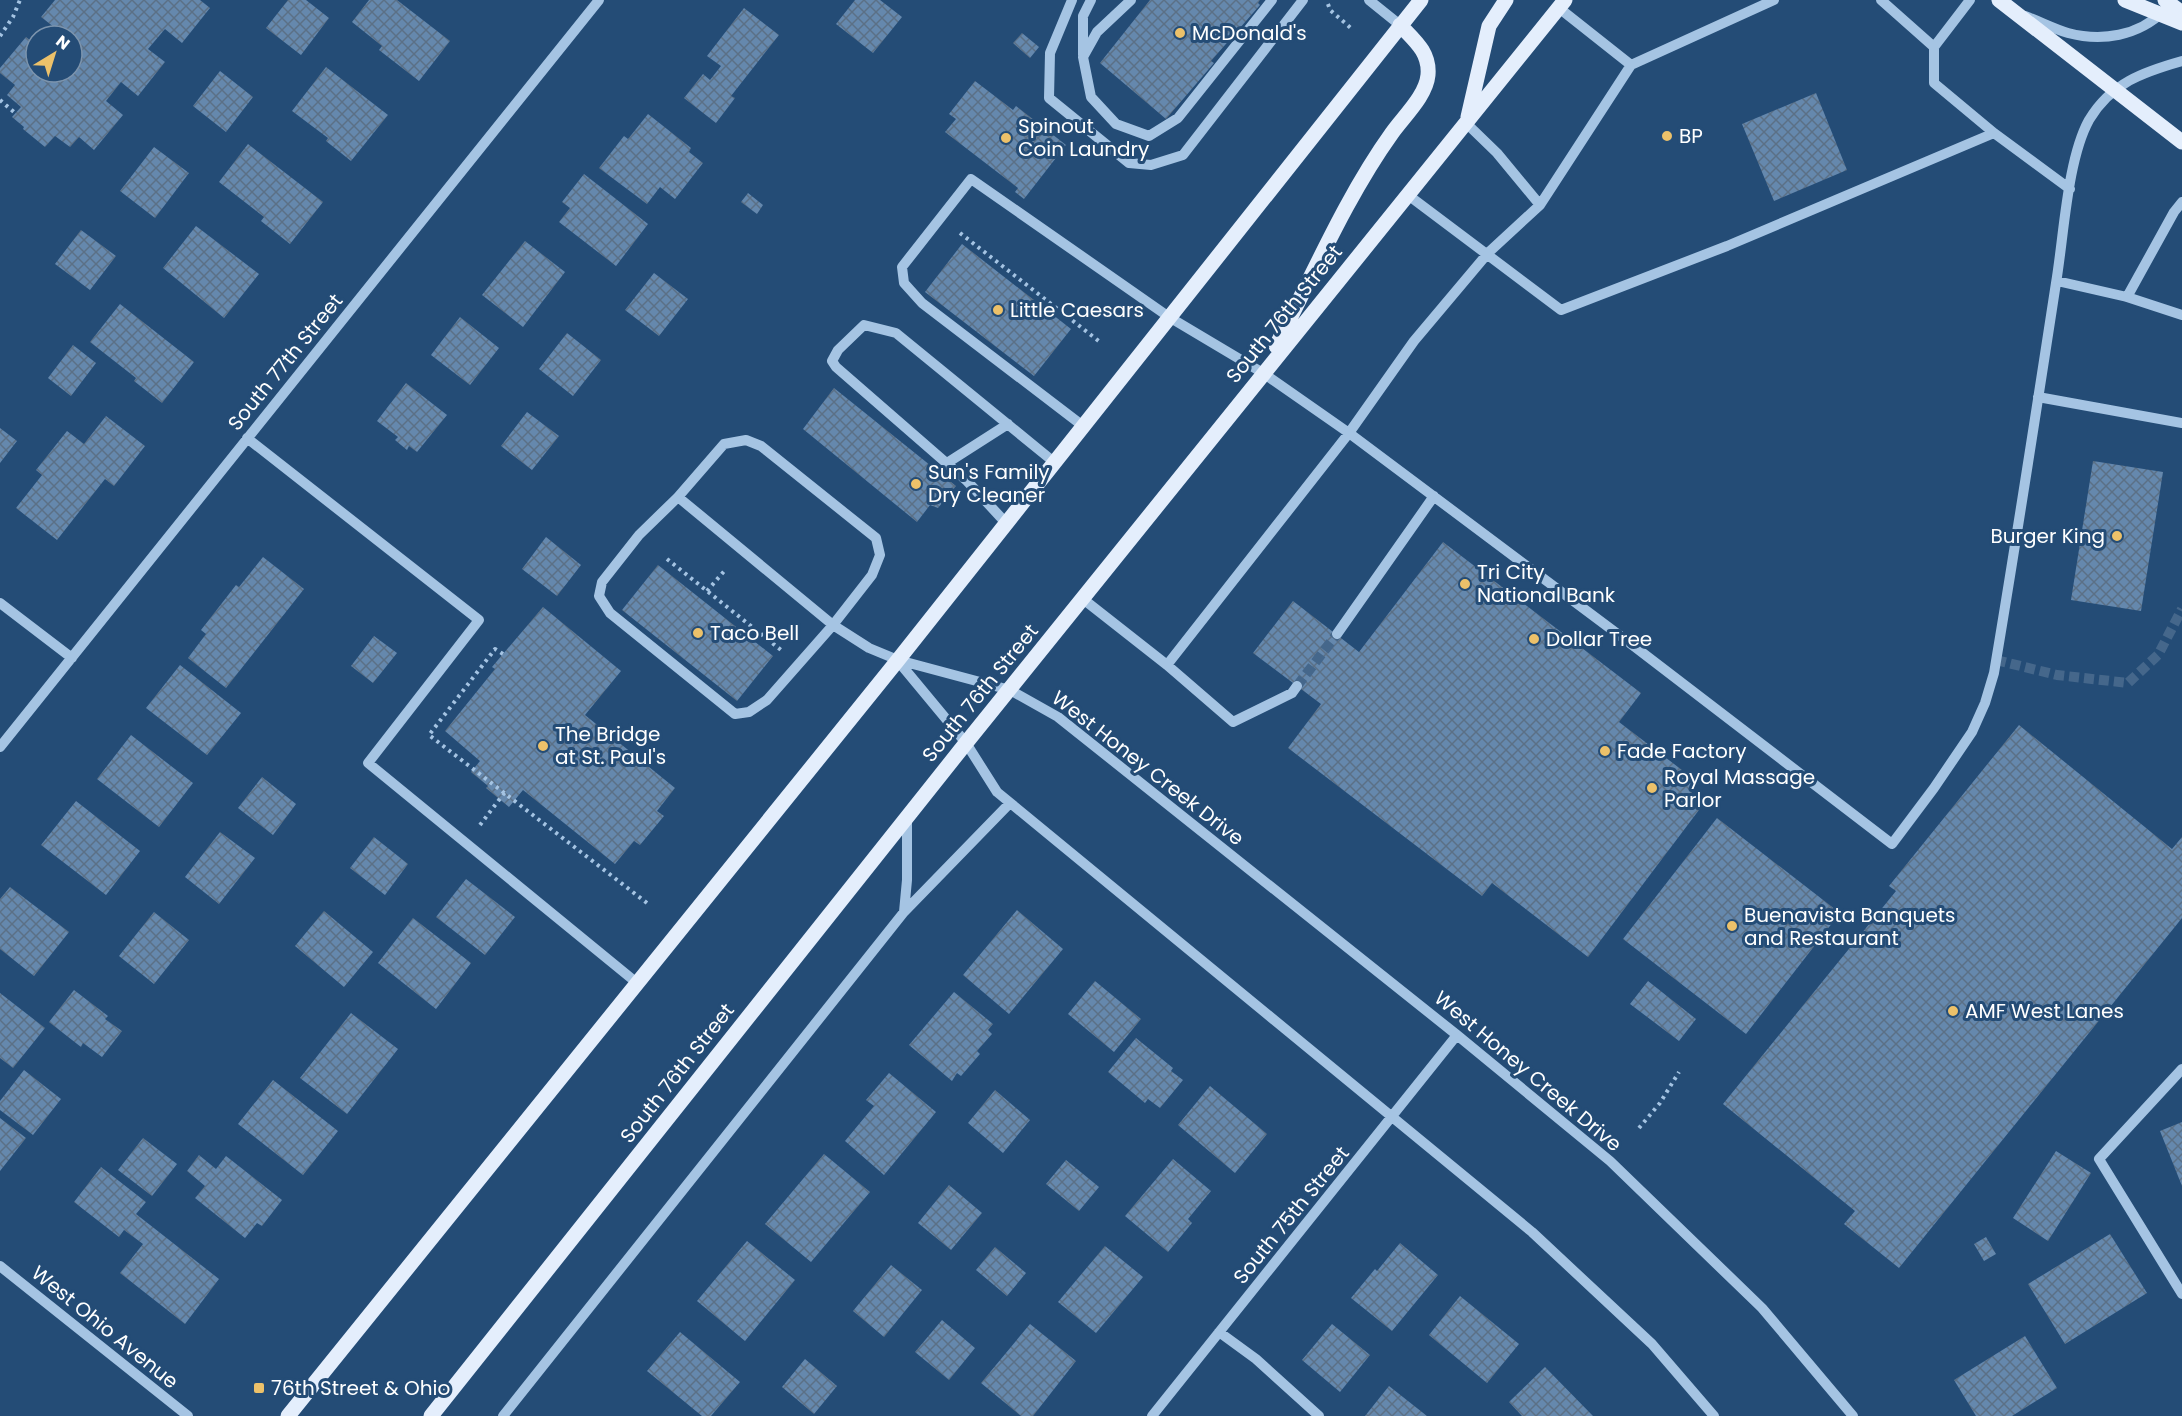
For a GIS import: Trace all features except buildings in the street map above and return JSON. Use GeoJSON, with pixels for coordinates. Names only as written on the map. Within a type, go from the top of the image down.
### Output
{"type":"FeatureCollection","features":[{"type":"Feature","properties":{"kind":"main road"},"geometry":{"type":"LineString","coordinates":[[288,1416],[898,660],[1421,0]]}},
{"type":"Feature","properties":{"kind":"main road"},"geometry":{"type":"LineString","coordinates":[[1466,123],[1489,26],[1506,0]]}},
{"type":"Feature","properties":{"kind":"main road"},"geometry":{"type":"LineString","coordinates":[[1999,0],[2182,142]]}},
{"type":"Feature","properties":{"kind":"main road"},"geometry":{"type":"LineString","coordinates":[[2125,0],[2170,6],[2182,23]]}},
{"type":"Feature","properties":{"kind":"main road","name":"South 76th Street"},"geometry":{"type":"LineString","coordinates":[[431,1416],[966,743],[1562,4]]}},
{"type":"Feature","properties":{"kind":"main road"},"geometry":{"type":"LineString","coordinates":[[1263,373],[1358,189],[1382,147],[1421,95],[1428,77],[1424,50],[1400,25]]}},
{"type":"Feature","properties":{"kind":"street","name":"South 77th Street"},"geometry":{"type":"LineString","coordinates":[[0,747],[599,0]]}},
{"type":"Feature","properties":{"kind":"street"},"geometry":{"type":"LineString","coordinates":[[1072,0],[1050,53],[1049,98],[1129,163],[1151,165],[1183,155],[1303,0]]}},
{"type":"Feature","properties":{"kind":"street"},"geometry":{"type":"LineString","coordinates":[[1091,0],[1083,16],[1083,57],[1091,97],[1116,124],[1149,136],[1178,118],[1272,0]]}},
{"type":"Feature","properties":{"kind":"street"},"geometry":{"type":"LineString","coordinates":[[1083,57],[1097,32],[1131,0]]}},
{"type":"Feature","properties":{"kind":"street"},"geometry":{"type":"LineString","coordinates":[[1369,0],[1400,25]]}},
{"type":"Feature","properties":{"kind":"street"},"geometry":{"type":"LineString","coordinates":[[1167,665],[1349,434],[1414,341],[1488,253],[1540,205],[1631,65],[1774,0]]}},
{"type":"Feature","properties":{"kind":"street"},"geometry":{"type":"LineString","coordinates":[[1881,0],[1934,47]]}},
{"type":"Feature","properties":{"kind":"street"},"geometry":{"type":"LineString","coordinates":[[1970,0],[1934,47],[1934,83],[1994,133],[2070,189]]}},
{"type":"Feature","properties":{"kind":"street"},"geometry":{"type":"LineString","coordinates":[[1562,4],[1631,65]]}},
{"type":"Feature","properties":{"kind":"street"},"geometry":{"type":"LineString","coordinates":[[2013,10],[2068,33],[2111,37],[2131,32],[2170,6]]}},
{"type":"Feature","properties":{"kind":"street"},"geometry":{"type":"LineString","coordinates":[[1083,426],[922,303],[904,283],[902,267],[971,179],[1169,317],[1263,373],[1349,434],[1635,647],[1892,844],[1972,732],[1985,703],[1994,673],[2070,189],[2084,131],[2091,117],[2114,89],[2131,78],[2182,61]]}},
{"type":"Feature","properties":{"kind":"street"},"geometry":{"type":"LineString","coordinates":[[1466,123],[1497,153],[1540,205]]}},
{"type":"Feature","properties":{"kind":"street"},"geometry":{"type":"LineString","coordinates":[[1408,195],[1561,310],[1727,246],[1994,133]]}},
{"type":"Feature","properties":{"kind":"street"},"geometry":{"type":"LineString","coordinates":[[2127,297],[2174,212],[2182,202]]}},
{"type":"Feature","properties":{"kind":"street"},"geometry":{"type":"LineString","coordinates":[[2057,281],[2127,297],[2182,315]]}},
{"type":"Feature","properties":{"kind":"street"},"geometry":{"type":"LineString","coordinates":[[1006,524],[967,481],[832,361],[838,350],[864,325],[896,333],[1054,462]]}},
{"type":"Feature","properties":{"kind":"street"},"geometry":{"type":"LineString","coordinates":[[2038,397],[2182,423]]}},
{"type":"Feature","properties":{"kind":"street"},"geometry":{"type":"LineString","coordinates":[[947,464],[1008,424]]}},
{"type":"Feature","properties":{"kind":"street"},"geometry":{"type":"LineString","coordinates":[[248,438],[479,620],[368,763],[637,983]]}},
{"type":"Feature","properties":{"kind":"street"},"geometry":{"type":"LineString","coordinates":[[746,440],[761,446],[876,538],[880,555],[872,575],[833,625],[767,700],[749,712],[735,714],[610,613],[599,596],[602,582],[639,535],[678,497],[724,444],[746,440]]}},
{"type":"Feature","properties":{"kind":"street"},"geometry":{"type":"LineString","coordinates":[[1336,634],[1434,496]]}},
{"type":"Feature","properties":{"kind":"street","name":"West Honey Creek Drive"},"geometry":{"type":"LineString","coordinates":[[678,497],[833,625],[869,648],[898,660],[1010,690],[1058,717],[1457,1035],[1610,1161],[1762,1308],[1853,1416]]}},
{"type":"Feature","properties":{"kind":"street"},"geometry":{"type":"LineString","coordinates":[[1083,599],[1167,665],[1233,722],[1292,693],[1297,686]]}},
{"type":"Feature","properties":{"kind":"street"},"geometry":{"type":"LineString","coordinates":[[0,603],[72,658]]}},
{"type":"Feature","properties":{"kind":"street"},"geometry":{"type":"LineString","coordinates":[[898,660],[966,743],[997,792],[1532,1232],[1652,1344],[1714,1416]]}},
{"type":"Feature","properties":{"kind":"street"},"geometry":{"type":"LineString","coordinates":[[503,1416],[904,912],[1010,803]]}},
{"type":"Feature","properties":{"kind":"street"},"geometry":{"type":"LineString","coordinates":[[904,912],[907,880],[907,818]]}},
{"type":"Feature","properties":{"kind":"street","name":"South 75th Street"},"geometry":{"type":"LineString","coordinates":[[1152,1416],[1457,1035]]}},
{"type":"Feature","properties":{"kind":"street"},"geometry":{"type":"LineString","coordinates":[[2182,1069],[2099,1159],[2182,1294]]}},
{"type":"Feature","properties":{"kind":"street","name":"West Ohio Avenue"},"geometry":{"type":"LineString","coordinates":[[0,1266],[188,1416]]}},
{"type":"Feature","properties":{"kind":"street"},"geometry":{"type":"LineString","coordinates":[[1219,1332],[1256,1359],[1319,1416]]}},
{"type":"Feature","properties":{"kind":"path"},"geometry":{"type":"LineString","coordinates":[[0,36],[13,17],[20,0]]}},
{"type":"Feature","properties":{"kind":"path"},"geometry":{"type":"LineString","coordinates":[[1327,0],[1330,10],[1352,29]]}},
{"type":"Feature","properties":{"kind":"path"},"geometry":{"type":"LineString","coordinates":[[0,100],[15,113]]}},
{"type":"Feature","properties":{"kind":"path"},"geometry":{"type":"LineString","coordinates":[[941,218],[1100,342]]}},
{"type":"Feature","properties":{"kind":"path"},"geometry":{"type":"LineString","coordinates":[[666,559],[785,654]]}},
{"type":"Feature","properties":{"kind":"path"},"geometry":{"type":"LineString","coordinates":[[502,654],[495,649],[429,735],[647,903]]}},
{"type":"Feature","properties":{"kind":"path"},"geometry":{"type":"LineString","coordinates":[[465,844],[505,792]]}},
{"type":"Feature","properties":{"kind":"path"},"geometry":{"type":"LineString","coordinates":[[1639,1128],[1660,1102],[1679,1072]]}},
{"type":"Feature","properties":{"kind":"tunnel"},"geometry":{"type":"LineString","coordinates":[[1996,660],[2057,675],[2128,683],[2158,655],[2182,609]]}},
{"type":"Feature","properties":{"kind":"tunnel"},"geometry":{"type":"LineString","coordinates":[[1297,686],[1337,634]]}},
{"type":"Feature","properties":{"kind":"place","name":"McDonald's"},"geometry":{"type":"Point","coordinates":[1180,33]}},
{"type":"Feature","properties":{"kind":"place","name":"BP"},"geometry":{"type":"Point","coordinates":[1667,136]}},
{"type":"Feature","properties":{"kind":"place","name":"Spinout Coin Laundry"},"geometry":{"type":"Point","coordinates":[1006,138]}},
{"type":"Feature","properties":{"kind":"place","name":"Little Caesars"},"geometry":{"type":"Point","coordinates":[998,310]}},
{"type":"Feature","properties":{"kind":"place","name":"Sun's Family Dry Cleaner"},"geometry":{"type":"Point","coordinates":[916,484]}},
{"type":"Feature","properties":{"kind":"place","name":"Burger King"},"geometry":{"type":"Point","coordinates":[2117,536]}},
{"type":"Feature","properties":{"kind":"place","name":"Tri City National Bank"},"geometry":{"type":"Point","coordinates":[1465,584]}},
{"type":"Feature","properties":{"kind":"place","name":"Taco Bell"},"geometry":{"type":"Point","coordinates":[698,633]}},
{"type":"Feature","properties":{"kind":"place","name":"Dollar Tree"},"geometry":{"type":"Point","coordinates":[1534,639]}},
{"type":"Feature","properties":{"kind":"place","name":"The Bridge at St. Paul's"},"geometry":{"type":"Point","coordinates":[543,746]}},
{"type":"Feature","properties":{"kind":"place","name":"Fade Factory"},"geometry":{"type":"Point","coordinates":[1605,751]}},
{"type":"Feature","properties":{"kind":"place","name":"Royal Massage Parlor"},"geometry":{"type":"Point","coordinates":[1652,788]}},
{"type":"Feature","properties":{"kind":"place","name":"Buenavista Banquets and Restaurant"},"geometry":{"type":"Point","coordinates":[1732,926]}},
{"type":"Feature","properties":{"kind":"place","name":"AMF West Lanes"},"geometry":{"type":"Point","coordinates":[1953,1011]}},
{"type":"Feature","properties":{"kind":"place","name":"76th Street & Ohio"},"geometry":{"type":"Point","coordinates":[259,1388]}}]}
